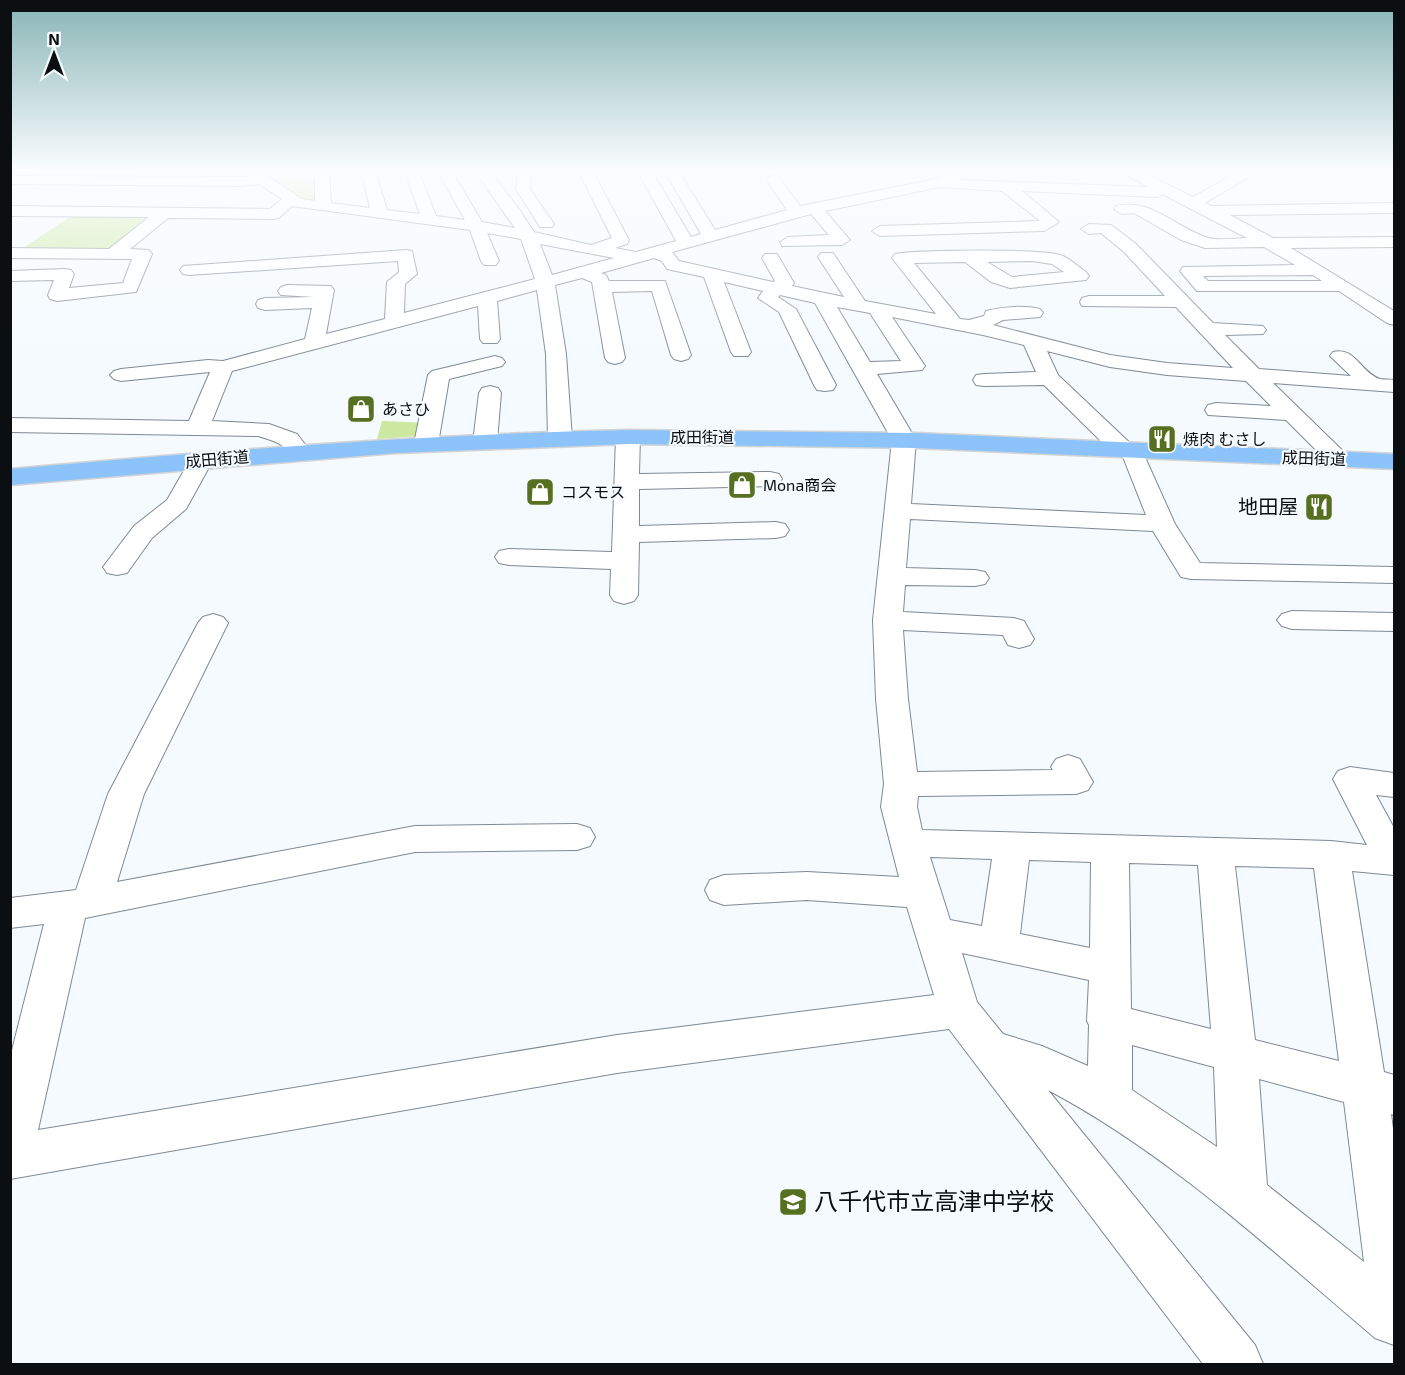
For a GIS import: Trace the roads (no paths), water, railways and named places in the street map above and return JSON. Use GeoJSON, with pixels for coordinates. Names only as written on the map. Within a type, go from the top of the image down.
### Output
{"type":"FeatureCollection","features":[{"type":"Feature","properties":{"kind":"highway","name":"成田街道"},"geometry":{"type":"LineString","coordinates":[[10,477],[299,452],[426,444],[628,437],[904,440],[1395,462]]}},
{"type":"Feature","properties":{"kind":"street"},"geometry":{"type":"LineString","coordinates":[[114,254],[138,234]]}},
{"type":"Feature","properties":{"kind":"street"},"geometry":{"type":"LineString","coordinates":[[479,234],[490,261]]}},
{"type":"Feature","properties":{"kind":"street"},"geometry":{"type":"LineString","coordinates":[[518,234],[588,249],[668,257],[673,265],[822,298],[961,325],[1110,361],[1253,376],[1395,386]]}},
{"type":"Feature","properties":{"kind":"street"},"geometry":{"type":"LineString","coordinates":[[552,234],[558,243]]}},
{"type":"Feature","properties":{"kind":"street"},"geometry":{"type":"LineString","coordinates":[[588,249],[621,240],[618,234]]}},
{"type":"Feature","properties":{"kind":"street"},"geometry":{"type":"LineString","coordinates":[[681,234],[686,243]]}},
{"type":"Feature","properties":{"kind":"street"},"geometry":{"type":"LineString","coordinates":[[755,234],[758,242]]}},
{"type":"Feature","properties":{"kind":"street"},"geometry":{"type":"LineString","coordinates":[[788,242],[842,240],[837,234]]}},
{"type":"Feature","properties":{"kind":"street"},"geometry":{"type":"LineString","coordinates":[[1113,234],[1185,302],[1253,376],[1338,459]]}},
{"type":"Feature","properties":{"kind":"street"},"geometry":{"type":"LineString","coordinates":[[1184,234],[1211,244],[1395,242]]}},
{"type":"Feature","properties":{"kind":"street"},"geometry":{"type":"LineString","coordinates":[[1254,234],[1348,288]]}},
{"type":"Feature","properties":{"kind":"street"},"geometry":{"type":"LineString","coordinates":[[120,375],[232,364],[587,272],[710,235]]}},
{"type":"Feature","properties":{"kind":"street"},"geometry":{"type":"LineString","coordinates":[[527,236],[544,282],[556,338],[560,439]]}},
{"type":"Feature","properties":{"kind":"street"},"geometry":{"type":"LineString","coordinates":[[10,252],[28,239]]}},
{"type":"Feature","properties":{"kind":"street"},"geometry":{"type":"LineString","coordinates":[[587,272],[588,249]]}},
{"type":"Feature","properties":{"kind":"street"},"geometry":{"type":"LineString","coordinates":[[10,252],[142,254],[130,288],[57,295],[65,274],[16,275]]}},
{"type":"Feature","properties":{"kind":"street"},"geometry":{"type":"LineString","coordinates":[[16,275],[49,254]]}},
{"type":"Feature","properties":{"kind":"street"},"geometry":{"type":"LineString","coordinates":[[189,270],[406,255],[408,274],[396,282],[394,322]]}},
{"type":"Feature","properties":{"kind":"street"},"geometry":{"type":"LineString","coordinates":[[961,325],[901,258],[968,256],[1032,256],[1057,259],[1080,276],[1010,283],[997,278],[968,256]]}},
{"type":"Feature","properties":{"kind":"street"},"geometry":{"type":"LineString","coordinates":[[827,257],[915,366],[863,369]]}},
{"type":"Feature","properties":{"kind":"street"},"geometry":{"type":"LineString","coordinates":[[771,258],[785,283],[776,288],[767,298],[787,309],[825,385]]}},
{"type":"Feature","properties":{"kind":"street"},"geometry":{"type":"LineString","coordinates":[[1318,270],[1189,271],[1203,287],[1348,288],[1377,296],[1395,319]]}},
{"type":"Feature","properties":{"kind":"street"},"geometry":{"type":"LineString","coordinates":[[587,272],[600,279],[615,358]]}},
{"type":"Feature","properties":{"kind":"street"},"geometry":{"type":"LineString","coordinates":[[712,274],[741,352]]}},
{"type":"Feature","properties":{"kind":"street"},"geometry":{"type":"LineString","coordinates":[[602,287],[659,285],[681,355]]}},
{"type":"Feature","properties":{"kind":"street"},"geometry":{"type":"LineString","coordinates":[[287,291],[325,290],[314,343]]}},
{"type":"Feature","properties":{"kind":"street"},"geometry":{"type":"LineString","coordinates":[[1089,302],[1185,302],[1377,296]]}},
{"type":"Feature","properties":{"kind":"street"},"geometry":{"type":"LineString","coordinates":[[487,297],[490,339]]}},
{"type":"Feature","properties":{"kind":"street"},"geometry":{"type":"LineString","coordinates":[[822,298],[904,440],[888,621],[891,699],[901,784],[899,807],[907,843],[959,1010],[1236,1365]]}},
{"type":"Feature","properties":{"kind":"street"},"geometry":{"type":"LineString","coordinates":[[265,304],[322,302]]}},
{"type":"Feature","properties":{"kind":"street"},"geometry":{"type":"LineString","coordinates":[[961,325],[994,319],[993,315],[1033,313]]}},
{"type":"Feature","properties":{"kind":"street"},"geometry":{"type":"LineString","coordinates":[[1210,329],[1256,330]]}},
{"type":"Feature","properties":{"kind":"street"},"geometry":{"type":"LineString","coordinates":[[1033,342],[1049,378],[1127,451],[1162,524],[1191,571],[1395,575]]}},
{"type":"Feature","properties":{"kind":"street"},"geometry":{"type":"LineString","coordinates":[[197,429],[232,364],[250,343]]}},
{"type":"Feature","properties":{"kind":"street"},"geometry":{"type":"LineString","coordinates":[[1340,356],[1373,385]]}},
{"type":"Feature","properties":{"kind":"street"},"geometry":{"type":"LineString","coordinates":[[426,444],[439,375],[495,362]]}},
{"type":"Feature","properties":{"kind":"street"},"geometry":{"type":"LineString","coordinates":[[984,380],[1049,378]]}},
{"type":"Feature","properties":{"kind":"street"},"geometry":{"type":"LineString","coordinates":[[485,442],[490,393]]}},
{"type":"Feature","properties":{"kind":"street"},"geometry":{"type":"LineString","coordinates":[[1005,399],[1066,394]]}},
{"type":"Feature","properties":{"kind":"street"},"geometry":{"type":"LineString","coordinates":[[1216,410],[1292,414]]}},
{"type":"Feature","properties":{"kind":"street"},"geometry":{"type":"LineString","coordinates":[[10,425],[261,429],[289,439],[299,452]]}},
{"type":"Feature","properties":{"kind":"street"},"geometry":{"type":"LineString","coordinates":[[624,596],[628,437]]}},
{"type":"Feature","properties":{"kind":"street"},"geometry":{"type":"LineString","coordinates":[[117,567],[143,532],[177,504],[201,460]]}},
{"type":"Feature","properties":{"kind":"street"},"geometry":{"type":"LineString","coordinates":[[627,482],[770,478]]}},
{"type":"Feature","properties":{"kind":"street"},"geometry":{"type":"LineString","coordinates":[[898,511],[1162,524]]}},
{"type":"Feature","properties":{"kind":"street"},"geometry":{"type":"LineString","coordinates":[[625,534],[776,530]]}},
{"type":"Feature","properties":{"kind":"street"},"geometry":{"type":"LineString","coordinates":[[509,556],[625,561]]}},
{"type":"Feature","properties":{"kind":"street"},"geometry":{"type":"LineString","coordinates":[[891,576],[975,578]]}},
{"type":"Feature","properties":{"kind":"street"},"geometry":{"type":"LineString","coordinates":[[1292,620],[1395,622]]}},
{"type":"Feature","properties":{"kind":"street"},"geometry":{"type":"LineString","coordinates":[[888,621],[1014,627],[1019,639]]}},
{"type":"Feature","properties":{"kind":"street"},"geometry":{"type":"LineString","coordinates":[[213,622],[126,794],[80,903],[10,1155],[617,1054],[959,1010]]}},
{"type":"Feature","properties":{"kind":"street"},"geometry":{"type":"LineString","coordinates":[[901,784],[1076,782],[1068,766]]}},
{"type":"Feature","properties":{"kind":"street"},"geometry":{"type":"LineString","coordinates":[[1395,785],[1350,779],[1395,861]]}},
{"type":"Feature","properties":{"kind":"street"},"geometry":{"type":"LineString","coordinates":[[10,913],[80,903],[415,839],[577,837]]}},
{"type":"Feature","properties":{"kind":"street"},"geometry":{"type":"LineString","coordinates":[[907,843],[1331,855],[1395,861]]}},
{"type":"Feature","properties":{"kind":"street"},"geometry":{"type":"LineString","coordinates":[[999,945],[1012,846]]}},
{"type":"Feature","properties":{"kind":"street"},"geometry":{"type":"LineString","coordinates":[[1110,849],[1108,1021],[1110,1100]]}},
{"type":"Feature","properties":{"kind":"street"},"geometry":{"type":"LineString","coordinates":[[1215,852],[1235,1054],[1244,1197]]}},
{"type":"Feature","properties":{"kind":"street"},"geometry":{"type":"LineString","coordinates":[[1331,855],[1379,1091],[1395,1294]]}},
{"type":"Feature","properties":{"kind":"street"},"geometry":{"type":"LineString","coordinates":[[724,890],[807,886],[922,893]]}},
{"type":"Feature","properties":{"kind":"street"},"geometry":{"type":"LineString","coordinates":[[934,932],[1109,968]]}},
{"type":"Feature","properties":{"kind":"street"},"geometry":{"type":"LineString","coordinates":[[1108,1021],[1379,1091]]}},
{"type":"Feature","properties":{"kind":"street"},"geometry":{"type":"LineString","coordinates":[[988,1048],[1022,1056],[1110,1100],[1168,1137],[1395,1319]]}},
{"type":"Feature","properties":{"kind":"place","name":"あさひ"},"geometry":{"type":"Point","coordinates":[361,409]}},
{"type":"Feature","properties":{"kind":"place","name":"焼肉 むさし"},"geometry":{"type":"Point","coordinates":[1162,439]}},
{"type":"Feature","properties":{"kind":"place","name":"Mona商会"},"geometry":{"type":"Point","coordinates":[742,485]}},
{"type":"Feature","properties":{"kind":"place","name":"コスモス"},"geometry":{"type":"Point","coordinates":[540,492]}},
{"type":"Feature","properties":{"kind":"place","name":"地田屋"},"geometry":{"type":"Point","coordinates":[1319,507]}},
{"type":"Feature","properties":{"kind":"place","name":"八千代市立高津中学校"},"geometry":{"type":"Point","coordinates":[793,1202]}}]}
